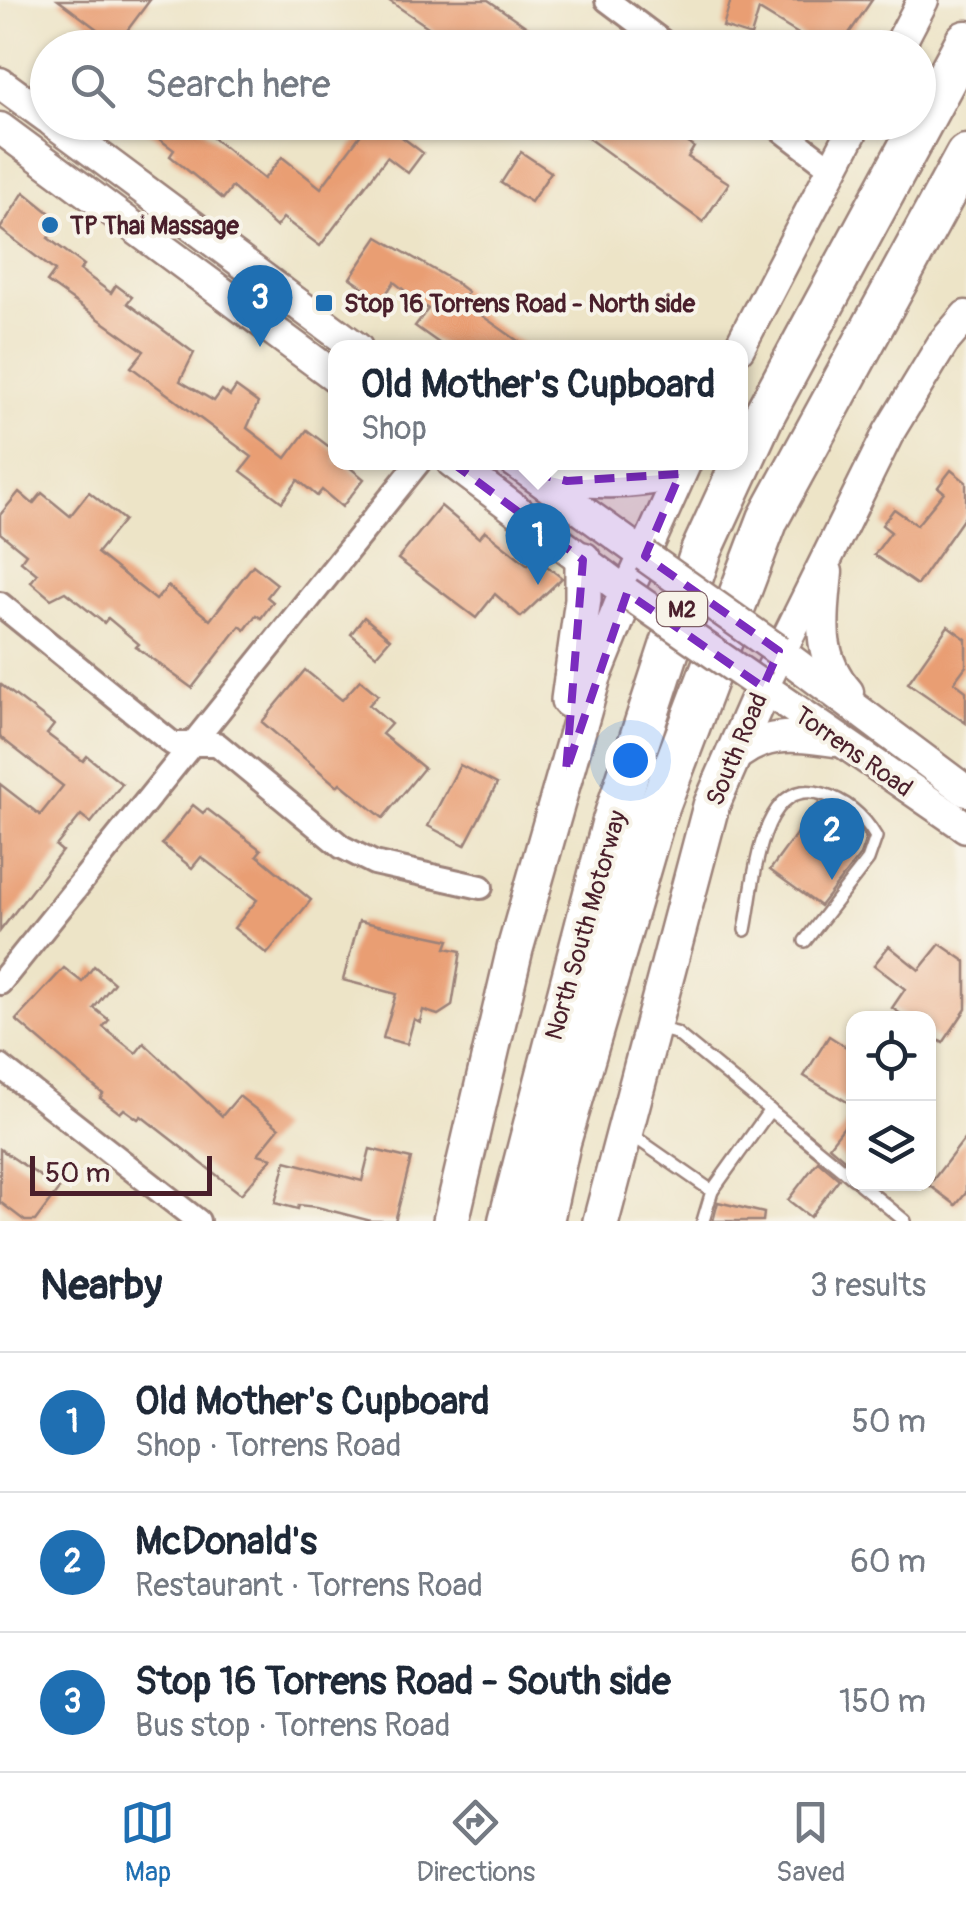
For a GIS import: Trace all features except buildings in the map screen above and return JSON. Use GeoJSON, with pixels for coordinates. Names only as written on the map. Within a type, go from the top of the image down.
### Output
{"type":"FeatureCollection","features":[{"type":"Feature","properties":{"kind":"highway","name":"North South Motorway"},"geometry":{"type":"LineString","coordinates":[[936,96],[966,41]]}},
{"type":"Feature","properties":{"kind":"highway","name":"North South Motorway"},"geometry":{"type":"LineString","coordinates":[[748,448],[912,140]]}},
{"type":"Feature","properties":{"kind":"highway","name":"North South Motorway"},"geometry":{"type":"LineString","coordinates":[[543,1221],[560,1142],[655,817],[768,519],[966,155]]}},
{"type":"Feature","properties":{"kind":"highway","name":"North South Motorway"},"geometry":{"type":"LineString","coordinates":[[508,1221],[612,824],[701,552],[738,470]]}},
{"type":"Feature","properties":{"kind":"main road"},"geometry":{"type":"LineString","coordinates":[[908,30],[924,0]]}},
{"type":"Feature","properties":{"kind":"main road"},"geometry":{"type":"LineString","coordinates":[[0,83],[30,105]]}},
{"type":"Feature","properties":{"kind":"main road"},"geometry":{"type":"LineString","coordinates":[[0,128],[328,370]]}},
{"type":"Feature","properties":{"kind":"main road"},"geometry":{"type":"LineString","coordinates":[[77,140],[346,340]]}},
{"type":"Feature","properties":{"kind":"main road"},"geometry":{"type":"LineString","coordinates":[[743,340],[846,140]]}},
{"type":"Feature","properties":{"kind":"main road","name":"South Road"},"geometry":{"type":"LineString","coordinates":[[601,1221],[710,806],[779,651],[889,432],[943,343],[966,316]]}},
{"type":"Feature","properties":{"kind":"main road","name":"Torrens Road"},"geometry":{"type":"LineString","coordinates":[[463,470],[627,593],[966,827]]}},
{"type":"Feature","properties":{"kind":"main road","name":"Torrens Road"},"geometry":{"type":"LineString","coordinates":[[525,470],[871,717],[966,790]]}},
{"type":"Feature","properties":{"kind":"main road"},"geometry":{"type":"LineString","coordinates":[[534,470],[588,483],[646,482],[678,470]]}},
{"type":"Feature","properties":{"kind":"main road"},"geometry":{"type":"LineString","coordinates":[[451,1221],[515,949],[593,677],[682,470]]}},
{"type":"Feature","properties":{"kind":"main road"},"geometry":{"type":"LineString","coordinates":[[828,558],[823,652],[834,676],[871,717]]}},
{"type":"Feature","properties":{"kind":"main road"},"geometry":{"type":"LineString","coordinates":[[566,771],[583,560]]}},
{"type":"Feature","properties":{"kind":"main road"},"geometry":{"type":"LineString","coordinates":[[729,762],[757,740],[776,736],[842,743]]}},
{"type":"Feature","properties":{"kind":"street"},"geometry":{"type":"LineString","coordinates":[[607,0],[647,30]]}},
{"type":"Feature","properties":{"kind":"street"},"geometry":{"type":"LineString","coordinates":[[794,140],[831,168]]}},
{"type":"Feature","properties":{"kind":"street"},"geometry":{"type":"LineString","coordinates":[[0,983],[413,470]]}},
{"type":"Feature","properties":{"kind":"street"},"geometry":{"type":"LineString","coordinates":[[0,604],[168,740],[217,744],[342,847],[374,863],[481,887]]}},
{"type":"Feature","properties":{"kind":"street"},"geometry":{"type":"LineString","coordinates":[[0,1066],[198,1221]]}},
{"type":"Feature","properties":{"kind":"lane"},"geometry":{"type":"LineString","coordinates":[[745,930],[767,822],[776,806],[790,796],[818,792],[843,801],[876,837],[868,860],[805,941]]}},
{"type":"Feature","properties":{"kind":"lane"},"geometry":{"type":"LineString","coordinates":[[652,1026],[676,1032],[846,1172]]}},
{"type":"Feature","properties":{"kind":"lane"},"geometry":{"type":"LineString","coordinates":[[703,1221],[712,1191],[770,1110]]}},
{"type":"Feature","properties":{"kind":"lane"},"geometry":{"type":"LineString","coordinates":[[626,1130],[712,1191]]}},
{"type":"Feature","properties":{"kind":"lane"},"geometry":{"type":"LineString","coordinates":[[869,1191],[905,1221]]}},
{"type":"Feature","properties":{"kind":"highlighted area"},"geometry":{"type":"Polygon","coordinates":[[[453,418],[526,471],[567,481],[680,474],[645,556],[779,651],[763,687],[627,593],[566,771],[583,560],[431,447],[453,418]]]}},
{"type":"Feature","properties":{"kind":"place","name":"TP Thai Massage"},"geometry":{"type":"Point","coordinates":[50,225]}},
{"type":"Feature","properties":{"kind":"place","name":"Stop 16 Torrens Road - North side"},"geometry":{"type":"Point","coordinates":[324,303]}},
{"type":"Feature","properties":{"kind":"place","name":"Stop 16 Torrens Road - South side"},"geometry":{"type":"Point","coordinates":[260,347]}},
{"type":"Feature","properties":{"kind":"place","name":"Old Mother's Cupboard"},"geometry":{"type":"Point","coordinates":[538,585]}},
{"type":"Feature","properties":{"kind":"place","name":"McDonald's"},"geometry":{"type":"Point","coordinates":[832,880]}}]}
